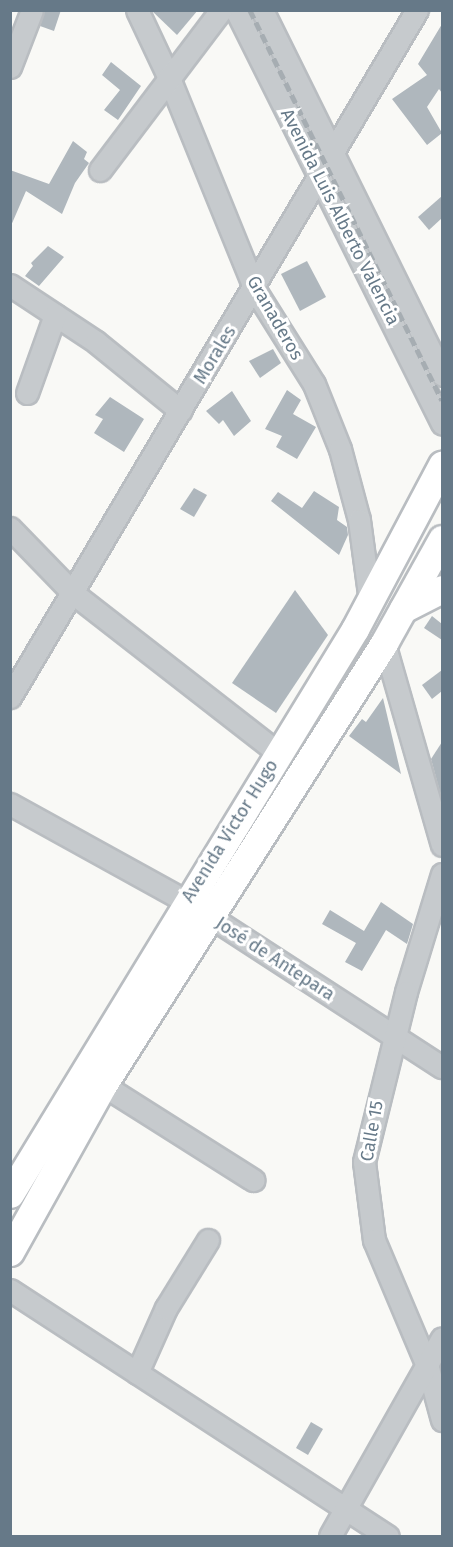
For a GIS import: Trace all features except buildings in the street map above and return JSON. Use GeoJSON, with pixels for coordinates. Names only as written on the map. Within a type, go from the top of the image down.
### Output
{"type":"FeatureCollection","features":[{"type":"Feature","properties":{"kind":"main road","name":"Avenida Victor Hugo"},"geometry":{"type":"LineString","coordinates":[[10,1194],[370,601],[442,465]]}},
{"type":"Feature","properties":{"kind":"main road","name":"Avenida Victor Hugo"},"geometry":{"type":"LineString","coordinates":[[10,1252],[103,1085],[212,918],[384,643],[442,539]]}},
{"type":"Feature","properties":{"kind":"main road"},"geometry":{"type":"LineString","coordinates":[[403,609],[442,588]]}},
{"type":"Feature","properties":{"kind":"street","name":"Granaderos"},"geometry":{"type":"LineString","coordinates":[[137,10],[169,78],[255,290],[314,384],[340,449],[359,520],[370,601]]}},
{"type":"Feature","properties":{"kind":"street"},"geometry":{"type":"LineString","coordinates":[[100,170],[221,10]]}},
{"type":"Feature","properties":{"kind":"street","name":"Avenida Luis Alberto Valencia"},"geometry":{"type":"LineString","coordinates":[[236,10],[320,174],[442,423]]}},
{"type":"Feature","properties":{"kind":"street","name":"Avenida Luis Alberto Valencia"},"geometry":{"type":"LineString","coordinates":[[262,10],[442,375]]}},
{"type":"Feature","properties":{"kind":"street","name":"Morales"},"geometry":{"type":"LineString","coordinates":[[10,697],[255,290],[333,151],[417,10]]}},
{"type":"Feature","properties":{"kind":"street"},"geometry":{"type":"LineString","coordinates":[[10,68],[23,20]]}},
{"type":"Feature","properties":{"kind":"street"},"geometry":{"type":"LineString","coordinates":[[10,285],[96,342],[181,411]]}},
{"type":"Feature","properties":{"kind":"street"},"geometry":{"type":"LineString","coordinates":[[27,393],[55,315]]}},
{"type":"Feature","properties":{"kind":"street"},"geometry":{"type":"LineString","coordinates":[[10,528],[74,594],[278,753]]}},
{"type":"Feature","properties":{"kind":"street"},"geometry":{"type":"LineString","coordinates":[[384,643],[442,845]]}},
{"type":"Feature","properties":{"kind":"street","name":"José de Antepara"},"geometry":{"type":"LineString","coordinates":[[10,804],[186,902],[442,1067]]}},
{"type":"Feature","properties":{"kind":"street","name":"Calle 15"},"geometry":{"type":"LineString","coordinates":[[442,874],[395,1036],[364,1161],[374,1240],[428,1368],[442,1420]]}},
{"type":"Feature","properties":{"kind":"street"},"geometry":{"type":"LineString","coordinates":[[103,1085],[253,1180]]}},
{"type":"Feature","properties":{"kind":"street"},"geometry":{"type":"LineString","coordinates":[[136,1373],[166,1308],[208,1240]]}},
{"type":"Feature","properties":{"kind":"street"},"geometry":{"type":"LineString","coordinates":[[10,1290],[388,1536]]}},
{"type":"Feature","properties":{"kind":"street"},"geometry":{"type":"LineString","coordinates":[[330,1536],[428,1368],[442,1338]]}},
{"type":"Feature","properties":{"kind":"railway"},"geometry":{"type":"LineString","coordinates":[[250,10],[442,400]]}}]}
